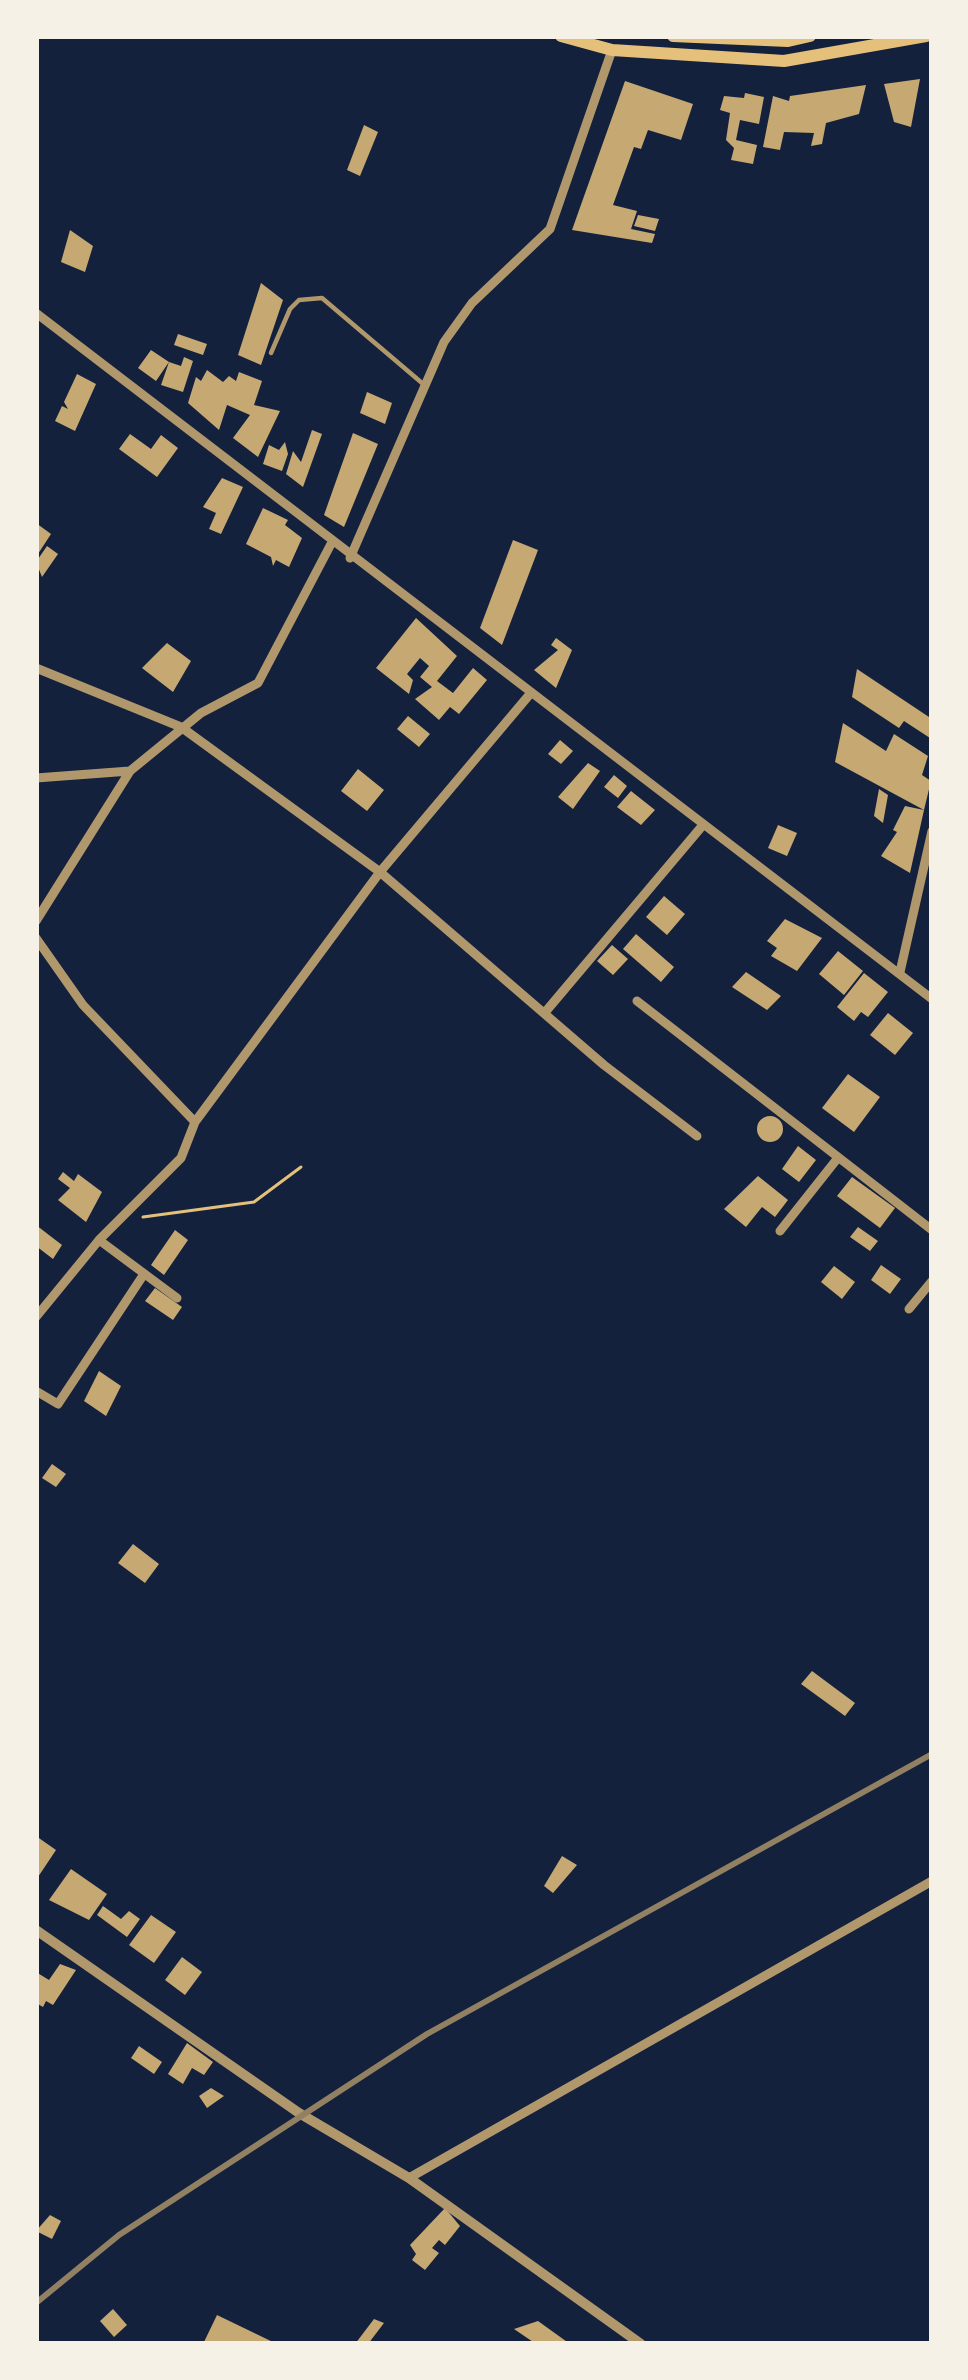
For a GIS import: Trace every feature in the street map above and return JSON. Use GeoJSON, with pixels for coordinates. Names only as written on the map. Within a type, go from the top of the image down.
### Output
{"type":"FeatureCollection","features":[{"type":"Feature","properties":{"kind":"main road"},"geometry":{"type":"LineString","coordinates":[[561,36],[612,50],[784,61],[926,36]]}},
{"type":"Feature","properties":{"kind":"main road"},"geometry":{"type":"LineString","coordinates":[[673,36],[810,36]]}},
{"type":"Feature","properties":{"kind":"street"},"geometry":{"type":"LineString","coordinates":[[784,61],[788,38]]}},
{"type":"Feature","properties":{"kind":"street"},"geometry":{"type":"LineString","coordinates":[[350,557],[444,342],[472,303],[550,230],[612,50]]}},
{"type":"Feature","properties":{"kind":"street"},"geometry":{"type":"LineString","coordinates":[[36,313],[331,544],[932,999]]}},
{"type":"Feature","properties":{"kind":"street"},"geometry":{"type":"LineString","coordinates":[[36,921],[130,771],[181,727],[258,683],[331,544]]}},
{"type":"Feature","properties":{"kind":"street"},"geometry":{"type":"LineString","coordinates":[[36,668],[181,727],[380,872],[547,1010],[604,1065],[697,1136]]}},
{"type":"Feature","properties":{"kind":"street"},"geometry":{"type":"LineString","coordinates":[[36,1317],[99,1240],[181,1159],[195,1122],[380,872],[530,694]]}},
{"type":"Feature","properties":{"kind":"street"},"geometry":{"type":"LineString","coordinates":[[36,778],[130,771]]}},
{"type":"Feature","properties":{"kind":"street"},"geometry":{"type":"LineString","coordinates":[[547,1010],[703,825]]}},
{"type":"Feature","properties":{"kind":"street"},"geometry":{"type":"LineString","coordinates":[[900,972],[932,831]]}},
{"type":"Feature","properties":{"kind":"street"},"geometry":{"type":"LineString","coordinates":[[36,938],[83,1005],[195,1122]]}},
{"type":"Feature","properties":{"kind":"street"},"geometry":{"type":"LineString","coordinates":[[637,1001],[932,1230]]}},
{"type":"Feature","properties":{"kind":"street"},"geometry":{"type":"LineString","coordinates":[[780,1232],[837,1159]]}},
{"type":"Feature","properties":{"kind":"street"},"geometry":{"type":"LineString","coordinates":[[99,1240],[177,1298]]}},
{"type":"Feature","properties":{"kind":"street"},"geometry":{"type":"LineString","coordinates":[[36,1391],[58,1404],[144,1274]]}},
{"type":"Feature","properties":{"kind":"street"},"geometry":{"type":"LineString","coordinates":[[909,1309],[932,1281]]}},
{"type":"Feature","properties":{"kind":"street"},"geometry":{"type":"LineString","coordinates":[[410,2178],[932,1881]]}},
{"type":"Feature","properties":{"kind":"street"},"geometry":{"type":"LineString","coordinates":[[36,1930],[299,2113],[410,2178],[641,2344]]}},
{"type":"Feature","properties":{"kind":"lane"},"geometry":{"type":"LineString","coordinates":[[271,353],[290,309],[299,300],[322,298],[424,385]]}},
{"type":"Feature","properties":{"kind":"path"},"geometry":{"type":"LineString","coordinates":[[133,1222],[153,1213],[254,1202],[301,1167]]}},
{"type":"Feature","properties":{"kind":"building"},"geometry":{"type":"Polygon","coordinates":[[[920,79],[911,127],[894,122],[884,84],[920,79]]]}},
{"type":"Feature","properties":{"kind":"building"},"geometry":{"type":"Polygon","coordinates":[[[625,81],[693,104],[681,140],[648,130],[641,149],[634,147],[613,205],[637,211],[631,229],[655,234],[652,243],[572,230],[625,81]]]}},
{"type":"Feature","properties":{"kind":"building"},"geometry":{"type":"Polygon","coordinates":[[[866,85],[859,114],[826,123],[822,144],[811,146],[814,133],[784,132],[780,150],[763,147],[773,96],[789,101],[790,96],[866,85]]]}},
{"type":"Feature","properties":{"kind":"building"},"geometry":{"type":"Polygon","coordinates":[[[745,93],[764,97],[759,124],[740,120],[736,140],[757,145],[753,164],[731,160],[734,148],[726,140],[730,113],[720,110],[724,96],[744,98],[745,93]]]}},
{"type":"Feature","properties":{"kind":"building"},"geometry":{"type":"Polygon","coordinates":[[[364,125],[378,132],[360,176],[347,170],[364,125]]]}},
{"type":"Feature","properties":{"kind":"building"},"geometry":{"type":"Polygon","coordinates":[[[638,215],[659,219],[655,231],[634,226],[638,215]]]}},
{"type":"Feature","properties":{"kind":"building"},"geometry":{"type":"Polygon","coordinates":[[[70,230],[93,246],[85,272],[61,262],[70,230]]]}},
{"type":"Feature","properties":{"kind":"building"},"geometry":{"type":"Polygon","coordinates":[[[261,283],[283,300],[261,365],[238,355],[261,283]]]}},
{"type":"Feature","properties":{"kind":"building"},"geometry":{"type":"Polygon","coordinates":[[[178,334],[207,344],[203,355],[174,345],[178,334]]]}},
{"type":"Feature","properties":{"kind":"building"},"geometry":{"type":"Polygon","coordinates":[[[151,350],[169,362],[156,381],[138,368],[151,350]]]}},
{"type":"Feature","properties":{"kind":"building"},"geometry":{"type":"Polygon","coordinates":[[[184,357],[193,361],[183,392],[161,385],[169,362],[181,366],[184,357]]]}},
{"type":"Feature","properties":{"kind":"building"},"geometry":{"type":"Polygon","coordinates":[[[207,370],[223,382],[229,376],[236,381],[239,372],[262,381],[254,405],[280,411],[258,457],[233,438],[250,415],[227,405],[219,430],[188,403],[196,377],[201,381],[207,370]]]}},
{"type":"Feature","properties":{"kind":"building"},"geometry":{"type":"Polygon","coordinates":[[[77,374],[96,384],[75,431],[55,421],[62,406],[68,409],[64,402],[77,374]]]}},
{"type":"Feature","properties":{"kind":"building"},"geometry":{"type":"Polygon","coordinates":[[[367,392],[392,403],[385,424],[360,413],[367,392]]]}},
{"type":"Feature","properties":{"kind":"building"},"geometry":{"type":"Polygon","coordinates":[[[312,430],[322,434],[303,487],[286,474],[293,451],[301,462],[312,430]]]}},
{"type":"Feature","properties":{"kind":"building"},"geometry":{"type":"Polygon","coordinates":[[[353,433],[378,444],[344,527],[324,515],[353,433]]]}},
{"type":"Feature","properties":{"kind":"building"},"geometry":{"type":"Polygon","coordinates":[[[130,434],[151,449],[161,435],[178,448],[157,477],[119,449],[130,434]]]}},
{"type":"Feature","properties":{"kind":"building"},"geometry":{"type":"Polygon","coordinates":[[[285,442],[288,454],[282,471],[263,464],[269,445],[279,450],[285,442]]]}},
{"type":"Feature","properties":{"kind":"building"},"geometry":{"type":"Polygon","coordinates":[[[222,478],[243,487],[221,534],[209,529],[216,513],[203,507],[222,478]]]}},
{"type":"Feature","properties":{"kind":"building"},"geometry":{"type":"Polygon","coordinates":[[[263,508],[288,520],[285,525],[302,538],[289,567],[276,560],[273,566],[271,557],[246,544],[263,508]]]}},
{"type":"Feature","properties":{"kind":"building"},"geometry":{"type":"Polygon","coordinates":[[[36,523],[51,534],[36,557],[36,523]]]}},
{"type":"Feature","properties":{"kind":"building"},"geometry":{"type":"Polygon","coordinates":[[[513,540],[538,550],[502,645],[480,628],[513,540]]]}},
{"type":"Feature","properties":{"kind":"building"},"geometry":{"type":"Polygon","coordinates":[[[47,546],[58,554],[42,577],[36,562],[47,546]]]}},
{"type":"Feature","properties":{"kind":"building"},"geometry":{"type":"Polygon","coordinates":[[[416,618],[457,656],[437,681],[453,693],[473,668],[487,680],[459,714],[450,707],[439,720],[415,699],[432,687],[420,677],[429,666],[420,658],[407,674],[413,680],[409,694],[376,668],[416,618]]]}},
{"type":"Feature","properties":{"kind":"building"},"geometry":{"type":"Polygon","coordinates":[[[556,638],[572,650],[556,688],[534,670],[558,650],[551,645],[556,638]]]}},
{"type":"Feature","properties":{"kind":"building"},"geometry":{"type":"Polygon","coordinates":[[[167,643],[191,661],[173,692],[142,668],[167,643]]]}},
{"type":"Feature","properties":{"kind":"building"},"geometry":{"type":"Polygon","coordinates":[[[857,669],[932,719],[930,738],[904,721],[899,728],[852,697],[857,669]]]}},
{"type":"Feature","properties":{"kind":"building"},"geometry":{"type":"Polygon","coordinates":[[[408,716],[430,734],[419,747],[397,729],[408,716]]]}},
{"type":"Feature","properties":{"kind":"building"},"geometry":{"type":"Polygon","coordinates":[[[843,723],[886,751],[894,734],[928,756],[922,775],[931,781],[924,810],[835,762],[843,723]]]}},
{"type":"Feature","properties":{"kind":"building"},"geometry":{"type":"Polygon","coordinates":[[[560,740],[573,751],[561,764],[548,754],[560,740]]]}},
{"type":"Feature","properties":{"kind":"building"},"geometry":{"type":"Polygon","coordinates":[[[588,763],[600,771],[573,809],[558,797],[588,763]]]}},
{"type":"Feature","properties":{"kind":"building"},"geometry":{"type":"Polygon","coordinates":[[[358,769],[384,790],[367,811],[341,791],[358,769]]]}},
{"type":"Feature","properties":{"kind":"building"},"geometry":{"type":"Polygon","coordinates":[[[614,775],[627,786],[618,798],[604,787],[614,775]]]}},
{"type":"Feature","properties":{"kind":"building"},"geometry":{"type":"Polygon","coordinates":[[[879,789],[888,795],[883,823],[874,816],[879,789]]]}},
{"type":"Feature","properties":{"kind":"building"},"geometry":{"type":"Polygon","coordinates":[[[631,791],[655,810],[641,825],[617,807],[631,791]]]}},
{"type":"Feature","properties":{"kind":"building"},"geometry":{"type":"Polygon","coordinates":[[[905,806],[924,810],[910,873],[881,856],[897,832],[893,830],[905,806]]]}},
{"type":"Feature","properties":{"kind":"building"},"geometry":{"type":"Polygon","coordinates":[[[778,825],[797,833],[787,856],[768,848],[778,825]]]}},
{"type":"Feature","properties":{"kind":"building"},"geometry":{"type":"Polygon","coordinates":[[[664,896],[685,914],[667,935],[646,917],[664,896]]]}},
{"type":"Feature","properties":{"kind":"building"},"geometry":{"type":"Polygon","coordinates":[[[785,919],[822,938],[797,971],[771,956],[777,948],[767,941],[785,919]]]}},
{"type":"Feature","properties":{"kind":"building"},"geometry":{"type":"Polygon","coordinates":[[[636,934],[674,967],[661,982],[623,949],[636,934]]]}},
{"type":"Feature","properties":{"kind":"building"},"geometry":{"type":"Polygon","coordinates":[[[612,945],[628,959],[613,975],[597,961],[612,945]]]}},
{"type":"Feature","properties":{"kind":"building"},"geometry":{"type":"Polygon","coordinates":[[[838,951],[863,971],[844,995],[819,974],[838,951]]]}},
{"type":"Feature","properties":{"kind":"building"},"geometry":{"type":"Polygon","coordinates":[[[746,972],[781,996],[767,1010],[732,987],[746,972]]]}},
{"type":"Feature","properties":{"kind":"building"},"geometry":{"type":"Polygon","coordinates":[[[864,973],[888,992],[868,1017],[861,1012],[854,1021],[837,1007],[864,973]]]}},
{"type":"Feature","properties":{"kind":"building"},"geometry":{"type":"Polygon","coordinates":[[[888,1013],[913,1033],[895,1055],[870,1035],[888,1013]]]}},
{"type":"Feature","properties":{"kind":"building"},"geometry":{"type":"Polygon","coordinates":[[[848,1074],[880,1097],[854,1132],[822,1108],[848,1074]]]}},
{"type":"Feature","properties":{"kind":"building"},"geometry":{"type":"Polygon","coordinates":[[[770,1116],[783,1129],[770,1142],[757,1129],[770,1116]]]}},
{"type":"Feature","properties":{"kind":"building"},"geometry":{"type":"Polygon","coordinates":[[[798,1146],[816,1160],[799,1182],[782,1169],[798,1146]]]}},
{"type":"Feature","properties":{"kind":"building"},"geometry":{"type":"Polygon","coordinates":[[[63,1172],[74,1181],[78,1174],[102,1192],[86,1222],[58,1200],[70,1188],[58,1179],[63,1172]]]}},
{"type":"Feature","properties":{"kind":"building"},"geometry":{"type":"Polygon","coordinates":[[[758,1176],[788,1200],[775,1217],[762,1207],[746,1227],[724,1209],[758,1176]]]}},
{"type":"Feature","properties":{"kind":"building"},"geometry":{"type":"Polygon","coordinates":[[[852,1177],[895,1208],[880,1228],[837,1196],[852,1177]]]}},
{"type":"Feature","properties":{"kind":"building"},"geometry":{"type":"Polygon","coordinates":[[[36,1225],[62,1245],[53,1259],[36,1246],[36,1225]]]}},
{"type":"Feature","properties":{"kind":"building"},"geometry":{"type":"Polygon","coordinates":[[[858,1227],[878,1241],[870,1251],[850,1237],[858,1227]]]}},
{"type":"Feature","properties":{"kind":"building"},"geometry":{"type":"Polygon","coordinates":[[[175,1230],[188,1240],[164,1275],[151,1265],[175,1230]]]}},
{"type":"Feature","properties":{"kind":"building"},"geometry":{"type":"Polygon","coordinates":[[[881,1265],[901,1279],[890,1294],[871,1280],[881,1265]]]}},
{"type":"Feature","properties":{"kind":"building"},"geometry":{"type":"Polygon","coordinates":[[[834,1266],[855,1282],[842,1299],[821,1282],[834,1266]]]}},
{"type":"Feature","properties":{"kind":"building"},"geometry":{"type":"Polygon","coordinates":[[[155,1288],[182,1307],[173,1320],[145,1301],[155,1288]]]}},
{"type":"Feature","properties":{"kind":"building"},"geometry":{"type":"Polygon","coordinates":[[[99,1371],[121,1386],[106,1416],[84,1401],[99,1371]]]}},
{"type":"Feature","properties":{"kind":"building"},"geometry":{"type":"Polygon","coordinates":[[[52,1464],[66,1474],[56,1487],[42,1478],[52,1464]]]}},
{"type":"Feature","properties":{"kind":"building"},"geometry":{"type":"Polygon","coordinates":[[[133,1544],[159,1564],[145,1583],[118,1563],[133,1544]]]}},
{"type":"Feature","properties":{"kind":"building"},"geometry":{"type":"Polygon","coordinates":[[[812,1671],[855,1703],[845,1716],[801,1684],[812,1671]]]}},
{"type":"Feature","properties":{"kind":"building"},"geometry":{"type":"Polygon","coordinates":[[[36,1836],[56,1850],[36,1880],[36,1836]]]}},
{"type":"Feature","properties":{"kind":"building"},"geometry":{"type":"Polygon","coordinates":[[[562,1856],[577,1865],[553,1893],[544,1886],[562,1856]]]}},
{"type":"Feature","properties":{"kind":"building"},"geometry":{"type":"Polygon","coordinates":[[[71,1869],[107,1894],[89,1920],[49,1900],[71,1869]]]}},
{"type":"Feature","properties":{"kind":"building"},"geometry":{"type":"Polygon","coordinates":[[[103,1906],[121,1919],[129,1911],[140,1919],[127,1937],[97,1915],[103,1906]]]}},
{"type":"Feature","properties":{"kind":"building"},"geometry":{"type":"Polygon","coordinates":[[[151,1915],[176,1932],[154,1963],[129,1945],[151,1915]]]}},
{"type":"Feature","properties":{"kind":"building"},"geometry":{"type":"Polygon","coordinates":[[[182,1957],[202,1972],[185,1995],[165,1980],[182,1957]]]}},
{"type":"Feature","properties":{"kind":"building"},"geometry":{"type":"Polygon","coordinates":[[[60,1964],[76,1970],[53,2005],[46,2001],[43,2007],[36,2003],[36,1972],[49,1980],[60,1964]]]}},
{"type":"Feature","properties":{"kind":"building"},"geometry":{"type":"Polygon","coordinates":[[[187,2043],[213,2062],[204,2075],[192,2068],[183,2084],[168,2074],[187,2043]]]}},
{"type":"Feature","properties":{"kind":"building"},"geometry":{"type":"Polygon","coordinates":[[[139,2046],[162,2062],[154,2074],[131,2058],[139,2046]]]}},
{"type":"Feature","properties":{"kind":"building"},"geometry":{"type":"Polygon","coordinates":[[[211,2088],[224,2096],[207,2108],[199,2096],[211,2088]]]}},
{"type":"Feature","properties":{"kind":"building"},"geometry":{"type":"Polygon","coordinates":[[[445,2208],[460,2226],[445,2245],[439,2240],[432,2248],[439,2253],[425,2270],[412,2260],[416,2254],[410,2245],[445,2208]]]}},
{"type":"Feature","properties":{"kind":"building"},"geometry":{"type":"Polygon","coordinates":[[[50,2215],[61,2221],[52,2239],[36,2231],[50,2215]]]}},
{"type":"Feature","properties":{"kind":"building"},"geometry":{"type":"Polygon","coordinates":[[[113,2309],[127,2325],[114,2337],[100,2321],[113,2309]]]}},
{"type":"Feature","properties":{"kind":"building"},"geometry":{"type":"Polygon","coordinates":[[[217,2315],[277,2344],[203,2344],[217,2315]]]}},
{"type":"Feature","properties":{"kind":"building"},"geometry":{"type":"Polygon","coordinates":[[[374,2319],[384,2323],[368,2344],[355,2344],[374,2319]]]}},
{"type":"Feature","properties":{"kind":"building"},"geometry":{"type":"Polygon","coordinates":[[[538,2321],[570,2344],[536,2344],[514,2329],[538,2321]]]}},
{"type":"Feature","properties":{"kind":"railway"},"geometry":{"type":"LineString","coordinates":[[36,2303],[119,2235],[427,2034],[932,1754]]}}]}
